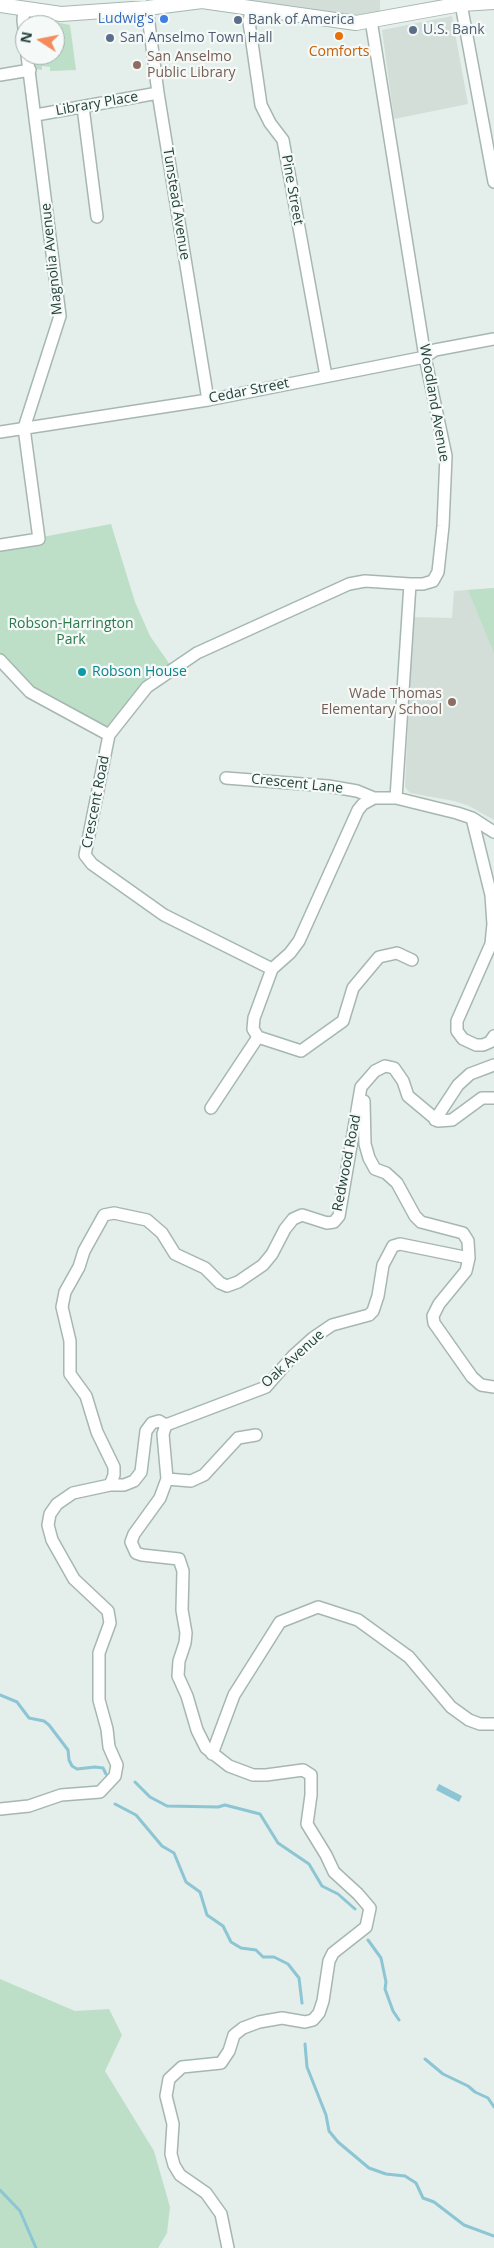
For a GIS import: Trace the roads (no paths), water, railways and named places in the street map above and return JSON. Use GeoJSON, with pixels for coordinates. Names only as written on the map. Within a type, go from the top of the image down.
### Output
{"type":"FeatureCollection","features":[{"type":"Feature","properties":{"kind":"street"},"geometry":{"type":"LineString","coordinates":[[0,5],[61,14],[147,8],[184,1],[202,1],[251,9],[278,6],[338,22],[356,23],[460,2],[494,2]]}},
{"type":"Feature","properties":{"kind":"street"},"geometry":{"type":"LineString","coordinates":[[460,2],[494,182]]}},
{"type":"Feature","properties":{"kind":"street","name":"Tunstead Avenue"},"geometry":{"type":"LineString","coordinates":[[147,8],[158,93],[208,400]]}},
{"type":"Feature","properties":{"kind":"street","name":"Pine Street"},"geometry":{"type":"LineString","coordinates":[[251,9],[249,22],[261,105],[270,123],[283,140],[326,376]]}},
{"type":"Feature","properties":{"kind":"street"},"geometry":{"type":"LineString","coordinates":[[23,15],[24,10]]}},
{"type":"Feature","properties":{"kind":"street","name":"Woodland Avenue"},"geometry":{"type":"LineString","coordinates":[[370,20],[425,358],[446,456],[443,526],[438,572],[433,581],[423,584],[410,584]]}},
{"type":"Feature","properties":{"kind":"street","name":"Magnolia Avenue"},"geometry":{"type":"LineString","coordinates":[[0,545],[39,539],[24,428],[60,316],[29,65]]}},
{"type":"Feature","properties":{"kind":"street"},"geometry":{"type":"LineString","coordinates":[[0,75],[30,70]]}},
{"type":"Feature","properties":{"kind":"street","name":"Library Place"},"geometry":{"type":"LineString","coordinates":[[36,114],[158,93]]}},
{"type":"Feature","properties":{"kind":"street"},"geometry":{"type":"LineString","coordinates":[[83,107],[97,217]]}},
{"type":"Feature","properties":{"kind":"street","name":"Cedar Street"},"geometry":{"type":"LineString","coordinates":[[0,432],[208,400],[425,358],[435,350],[494,339]]}},
{"type":"Feature","properties":{"kind":"street","name":"Crescent Road"},"geometry":{"type":"LineString","coordinates":[[272,970],[164,915],[86,858],[109,735],[147,687],[197,653],[349,584],[365,580],[410,584]]}},
{"type":"Feature","properties":{"kind":"street"},"geometry":{"type":"LineString","coordinates":[[396,798],[410,584]]}},
{"type":"Feature","properties":{"kind":"street"},"geometry":{"type":"LineString","coordinates":[[1,663],[30,692],[109,735]]}},
{"type":"Feature","properties":{"kind":"street","name":"Crescent Lane"},"geometry":{"type":"LineString","coordinates":[[226,778],[345,788],[374,798],[396,798],[457,812],[472,818],[494,832]]}},
{"type":"Feature","properties":{"kind":"street"},"geometry":{"type":"LineString","coordinates":[[374,798],[363,804],[358,810],[299,941],[284,960],[272,970],[253,1023],[253,1029],[258,1037],[301,1051],[343,1021],[354,988],[379,958],[397,953],[412,960]]}},
{"type":"Feature","properties":{"kind":"street"},"geometry":{"type":"LineString","coordinates":[[472,818],[491,895],[493,924],[491,944],[457,1020],[457,1030],[463,1039],[476,1045],[484,1046],[494,1036]]}},
{"type":"Feature","properties":{"kind":"street"},"geometry":{"type":"LineString","coordinates":[[211,1108],[258,1037]]}},
{"type":"Feature","properties":{"kind":"street"},"geometry":{"type":"LineString","coordinates":[[434,1120],[458,1085],[470,1074],[494,1065]]}},
{"type":"Feature","properties":{"kind":"street"},"geometry":{"type":"LineString","coordinates":[[494,1098],[482,1098],[452,1120],[445,1122],[434,1120],[408,1096],[403,1081],[394,1068],[385,1066],[374,1071],[361,1087],[364,1098],[365,1144],[375,1169],[386,1173],[397,1183],[415,1216],[421,1222],[463,1233],[468,1241],[469,1258],[466,1271],[439,1304],[433,1316],[434,1323],[472,1377],[481,1385],[494,1387]]}},
{"type":"Feature","properties":{"kind":"street","name":"Redwood Road"},"geometry":{"type":"LineString","coordinates":[[110,1485],[114,1467],[97,1432],[86,1396],[70,1374],[70,1341],[62,1307],[65,1292],[79,1268],[97,1225],[104,1215],[114,1213],[147,1220],[162,1233],[175,1254],[205,1268],[220,1283],[227,1286],[238,1282],[263,1265],[272,1254],[293,1219],[302,1215],[334,1222],[338,1216],[361,1087]]}},
{"type":"Feature","properties":{"kind":"street","name":"Oak Avenue"},"geometry":{"type":"LineString","coordinates":[[166,1425],[266,1387],[293,1356],[313,1338],[332,1325],[369,1315],[373,1311],[378,1296],[383,1265],[393,1246],[400,1244],[469,1258]]}},
{"type":"Feature","properties":{"kind":"street"},"geometry":{"type":"LineString","coordinates":[[0,1809],[29,1806],[61,1795],[100,1792],[115,1776],[117,1765],[109,1747],[107,1729],[99,1700],[99,1653],[110,1624],[108,1611],[74,1579],[52,1540],[48,1525],[50,1514],[57,1504],[73,1493],[110,1485],[124,1485],[134,1481],[141,1472],[146,1431],[152,1423],[159,1422],[166,1425],[163,1434],[167,1478],[160,1498],[134,1534],[132,1542],[136,1553],[179,1559],[181,1563],[184,1576],[182,1610],[186,1633],[179,1661],[178,1676],[187,1696],[197,1730],[206,1748],[238,1771],[266,1775],[303,1770],[311,1774],[311,1795],[307,1824],[334,1872],[370,1908],[366,1927],[333,1953],[329,1961],[323,2000],[319,2013],[314,2020],[305,2022],[282,2018],[259,2022],[243,2028],[234,2035],[230,2051],[221,2063],[182,2067],[169,2079],[166,2096],[173,2124],[172,2154],[174,2165],[180,2175],[206,2193],[221,2214],[228,2248]]}},
{"type":"Feature","properties":{"kind":"street"},"geometry":{"type":"LineString","coordinates":[[167,1478],[192,1481],[204,1475],[238,1438],[256,1435]]}},
{"type":"Feature","properties":{"kind":"street"},"geometry":{"type":"LineString","coordinates":[[212,1754],[234,1695],[280,1622],[318,1607],[358,1620],[409,1657],[452,1707],[469,1720],[480,1724],[494,1724]]}},
{"type":"Feature","properties":{"kind":"water"},"geometry":{"type":"Polygon","coordinates":[[[439,1784],[462,1796],[459,1802],[436,1790],[439,1784]]]}},
{"type":"Feature","properties":{"kind":"waterway"},"geometry":{"type":"LineString","coordinates":[[0,1695],[17,1702],[29,1718],[44,1721],[49,1725],[68,1750],[72,1766],[77,1769],[103,1768],[106,1774]]}},
{"type":"Feature","properties":{"kind":"waterway"},"geometry":{"type":"LineString","coordinates":[[135,1782],[150,1797],[167,1806],[218,1807],[225,1805],[260,1814],[278,1843],[309,1864],[322,1886],[338,1894],[355,1909]]}},
{"type":"Feature","properties":{"kind":"waterway"},"geometry":{"type":"LineString","coordinates":[[115,1804],[136,1815],[162,1846],[174,1853],[186,1882],[200,1892],[207,1915],[223,1926],[231,1942],[241,1948],[256,1950],[263,1957],[274,1957],[288,1964],[299,1978],[302,2003]]}},
{"type":"Feature","properties":{"kind":"waterway"},"geometry":{"type":"LineString","coordinates":[[368,1940],[381,1958],[386,1982],[385,1989],[393,2011],[399,2020]]}},
{"type":"Feature","properties":{"kind":"waterway"},"geometry":{"type":"LineString","coordinates":[[305,2044],[307,2067],[326,2115],[329,2131],[338,2142],[369,2168],[386,2174],[405,2176],[416,2183],[423,2198],[434,2202],[464,2225],[494,2236]]}},
{"type":"Feature","properties":{"kind":"waterway"},"geometry":{"type":"LineString","coordinates":[[425,2059],[443,2074],[488,2098],[494,2107]]}},
{"type":"Feature","properties":{"kind":"waterway"},"geometry":{"type":"LineString","coordinates":[[0,2190],[20,2211],[36,2248]]}},
{"type":"Feature","properties":{"kind":"place","name":"Ludwig's"},"geometry":{"type":"Point","coordinates":[164,19]}},
{"type":"Feature","properties":{"kind":"place","name":"Bank of America"},"geometry":{"type":"Point","coordinates":[238,20]}},
{"type":"Feature","properties":{"kind":"place","name":"U.S. Bank"},"geometry":{"type":"Point","coordinates":[413,30]}},
{"type":"Feature","properties":{"kind":"place","name":"Comforts"},"geometry":{"type":"Point","coordinates":[339,36]}},
{"type":"Feature","properties":{"kind":"place","name":"San Anselmo Town Hall"},"geometry":{"type":"Point","coordinates":[110,38]}},
{"type":"Feature","properties":{"kind":"place","name":"San Anselmo Public Library"},"geometry":{"type":"Point","coordinates":[137,65]}},
{"type":"Feature","properties":{"kind":"place","name":"Robson House"},"geometry":{"type":"Point","coordinates":[82,672]}},
{"type":"Feature","properties":{"kind":"place","name":"Wade Thomas Elementary School"},"geometry":{"type":"Point","coordinates":[452,702]}},
{"type":"Feature","properties":{"kind":"park label","name":"Robson-Harrington Park"},"geometry":{"type":"Point","coordinates":[71,632]}}]}
